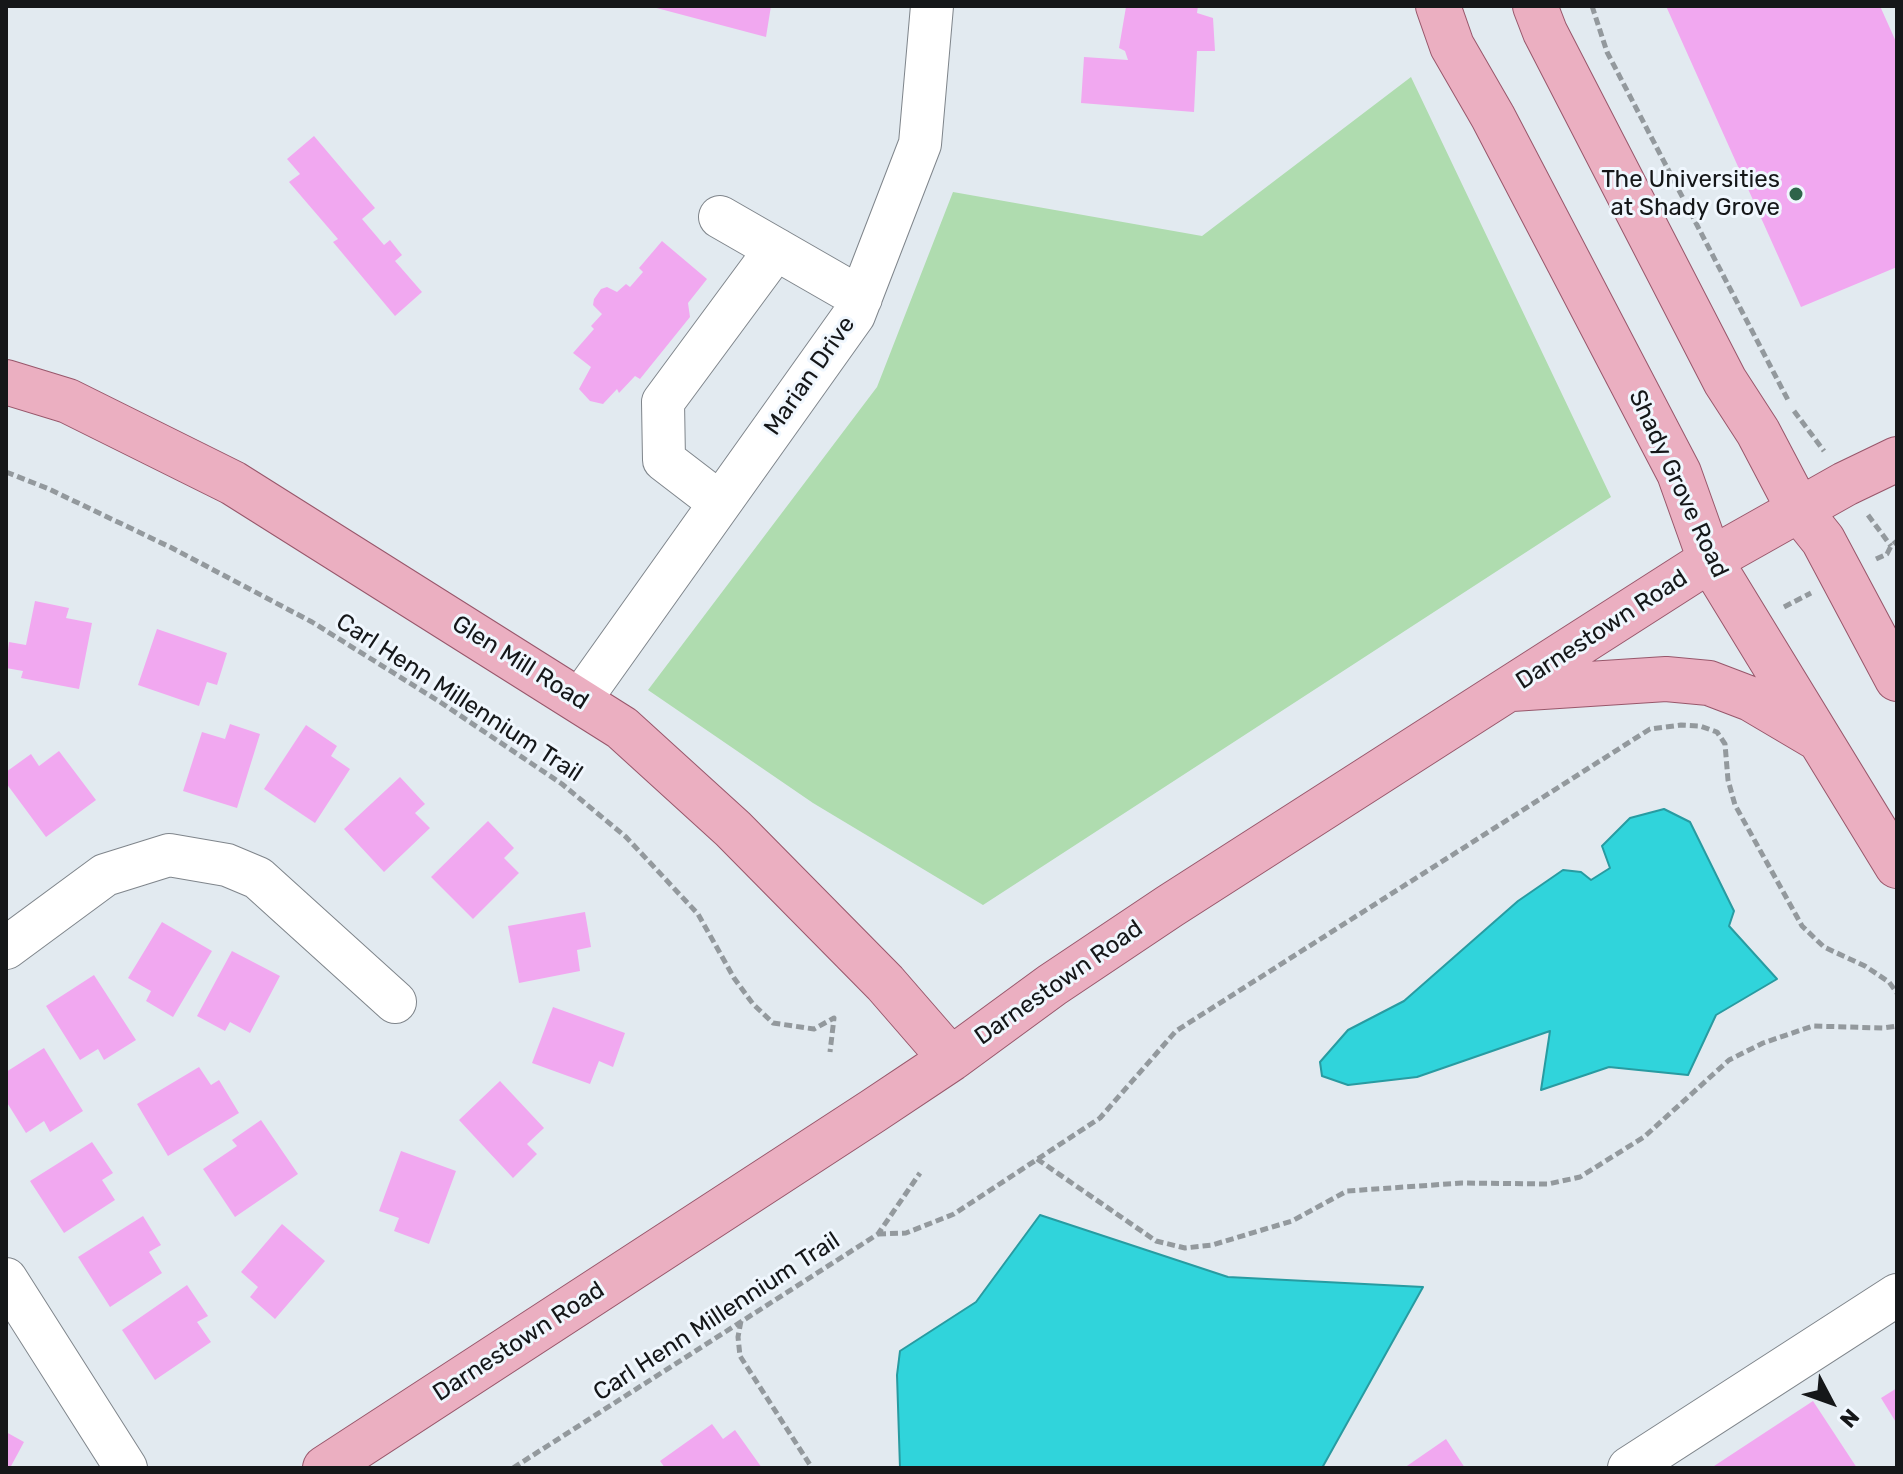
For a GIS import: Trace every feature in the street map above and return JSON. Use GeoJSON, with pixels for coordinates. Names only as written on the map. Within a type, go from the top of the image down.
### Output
{"type":"FeatureCollection","features":[{"type":"Feature","properties":{"kind":"main road","name":"Shady Grove Road"},"geometry":{"type":"LineString","coordinates":[[1438,6],[1452,46],[1493,117],[1679,473],[1710,560],[1897,866]]}},
{"type":"Feature","properties":{"kind":"main road"},"geometry":{"type":"LineString","coordinates":[[1535,6],[1545,32],[1725,381],[1758,432],[1799,510],[1823,540],[1897,679]]}},
{"type":"Feature","properties":{"kind":"main road","name":"Glen Mill Road"},"geometry":{"type":"LineString","coordinates":[[6,382],[68,401],[233,483],[622,728],[733,829],[885,983],[951,1059]]}},
{"type":"Feature","properties":{"kind":"main road"},"geometry":{"type":"LineString","coordinates":[[1845,484],[1897,459]]}},
{"type":"Feature","properties":{"kind":"main road","name":"Darnestown Road"},"geometry":{"type":"LineString","coordinates":[[325,1468],[951,1059],[1052,985],[1170,906],[1710,560],[1845,484]]}},
{"type":"Feature","properties":{"kind":"main road"},"geometry":{"type":"LineString","coordinates":[[1508,690],[1666,679],[1709,683],[1751,699],[1822,741]]}},
{"type":"Feature","properties":{"kind":"street","name":"Marian Drive"},"geometry":{"type":"LineString","coordinates":[[580,700],[854,315],[920,144],[932,6]]}},
{"type":"Feature","properties":{"kind":"street"},"geometry":{"type":"LineString","coordinates":[[720,217],[861,298]]}},
{"type":"Feature","properties":{"kind":"street"},"geometry":{"type":"LineString","coordinates":[[720,503],[664,460],[663,402],[776,249]]}},
{"type":"Feature","properties":{"kind":"street"},"geometry":{"type":"LineString","coordinates":[[6,948],[105,875],[169,855],[227,865],[258,878],[395,1002]]}},
{"type":"Feature","properties":{"kind":"street"},"geometry":{"type":"LineString","coordinates":[[6,1279],[126,1468]]}},
{"type":"Feature","properties":{"kind":"street"},"geometry":{"type":"LineString","coordinates":[[1629,1468],[1897,1295]]}},
{"type":"Feature","properties":{"kind":"path"},"geometry":{"type":"LineString","coordinates":[[1592,6],[1607,52],[1791,406],[1845,484]]}},
{"type":"Feature","properties":{"kind":"path","name":"Carl Henn Millennium Trail"},"geometry":{"type":"LineString","coordinates":[[6,472],[49,489],[172,548],[312,622],[440,702],[562,784],[626,837],[698,914],[734,978],[753,1004],[773,1023],[814,1029],[834,1018],[830,1052]]}},
{"type":"Feature","properties":{"kind":"path"},"geometry":{"type":"LineString","coordinates":[[878,1234],[906,1233],[954,1214],[1100,1118],[1176,1031],[1650,729],[1681,725],[1700,726],[1717,732],[1725,744],[1728,780],[1735,805],[1802,926],[1824,947],[1865,966],[1889,982],[1897,993]]}},
{"type":"Feature","properties":{"kind":"path"},"geometry":{"type":"LineString","coordinates":[[1037,1159],[1156,1241],[1185,1248],[1212,1245],[1292,1221],[1347,1191],[1462,1183],[1548,1184],[1580,1177],[1644,1137],[1729,1060],[1763,1043],[1813,1026],[1897,1026]]}},
{"type":"Feature","properties":{"kind":"path","name":"Carl Henn Millennium Trail"},"geometry":{"type":"LineString","coordinates":[[513,1468],[878,1234],[920,1173]]}},
{"type":"Feature","properties":{"kind":"path"},"geometry":{"type":"LineString","coordinates":[[742,1320],[738,1337],[740,1356],[812,1468]]}},
{"type":"Feature","properties":{"kind":"green space"},"geometry":{"type":"Polygon","coordinates":[[[1411,77],[1611,497],[983,905],[813,803],[648,690],[877,387],[953,192],[1202,236],[1411,77]]]}},
{"type":"Feature","properties":{"kind":"water"},"geometry":{"type":"Polygon","coordinates":[[[1664,809],[1690,822],[1734,911],[1729,926],[1777,979],[1716,1015],[1688,1075],[1609,1067],[1541,1090],[1550,1031],[1417,1077],[1348,1085],[1322,1076],[1320,1062],[1348,1030],[1404,1001],[1518,901],[1563,870],[1581,872],[1591,880],[1610,868],[1602,846],[1630,818],[1664,809]]]}},
{"type":"Feature","properties":{"kind":"water"},"geometry":{"type":"Polygon","coordinates":[[[1040,1215],[1228,1277],[1423,1287],[1322,1468],[900,1468],[897,1375],[900,1351],[976,1302],[1040,1215]]]}},
{"type":"Feature","properties":{"kind":"building"},"geometry":{"type":"Polygon","coordinates":[[[649,6],[771,6],[766,37],[649,6]]]}},
{"type":"Feature","properties":{"kind":"building"},"geometry":{"type":"Polygon","coordinates":[[[1198,6],[1197,13],[1213,18],[1215,51],[1197,51],[1194,112],[1081,103],[1084,57],[1128,60],[1125,51],[1119,48],[1126,7],[1198,6]]]}},
{"type":"Feature","properties":{"kind":"building","name":"The Universities at Shady Grove"},"geometry":{"type":"Polygon","coordinates":[[[1666,6],[1880,6],[1897,44],[1897,267],[1801,307],[1666,6]]]}},
{"type":"Feature","properties":{"kind":"building"},"geometry":{"type":"Polygon","coordinates":[[[314,136],[375,208],[362,219],[384,245],[390,240],[402,255],[395,261],[422,292],[395,316],[333,242],[338,239],[289,182],[300,174],[287,159],[314,136]]]}},
{"type":"Feature","properties":{"kind":"building"},"geometry":{"type":"Polygon","coordinates":[[[662,241],[707,279],[688,303],[690,317],[640,379],[635,376],[603,404],[590,401],[579,389],[591,367],[573,353],[594,329],[591,326],[602,314],[593,305],[594,299],[601,289],[607,287],[617,292],[626,284],[630,287],[643,272],[639,268],[662,241]]]}},
{"type":"Feature","properties":{"kind":"building"},"geometry":{"type":"Polygon","coordinates":[[[35,601],[69,608],[66,618],[92,623],[79,689],[21,678],[23,671],[6,668],[9,642],[26,645],[35,601]]]}},
{"type":"Feature","properties":{"kind":"building"},"geometry":{"type":"Polygon","coordinates":[[[157,629],[227,653],[217,685],[207,682],[199,706],[138,685],[157,629]]]}},
{"type":"Feature","properties":{"kind":"building"},"geometry":{"type":"Polygon","coordinates":[[[230,724],[260,734],[237,808],[183,791],[202,732],[225,739],[230,724]]]}},
{"type":"Feature","properties":{"kind":"building"},"geometry":{"type":"Polygon","coordinates":[[[306,725],[337,746],[331,756],[350,769],[315,823],[264,789],[306,725]]]}},
{"type":"Feature","properties":{"kind":"building"},"geometry":{"type":"Polygon","coordinates":[[[59,751],[96,800],[46,837],[6,783],[6,772],[31,754],[39,766],[59,751]]]}},
{"type":"Feature","properties":{"kind":"building"},"geometry":{"type":"Polygon","coordinates":[[[400,777],[425,804],[415,813],[430,828],[384,872],[344,829],[400,777]]]}},
{"type":"Feature","properties":{"kind":"building"},"geometry":{"type":"Polygon","coordinates":[[[488,821],[514,848],[504,858],[519,873],[473,919],[431,877],[488,821]]]}},
{"type":"Feature","properties":{"kind":"building"},"geometry":{"type":"Polygon","coordinates":[[[585,912],[591,947],[577,950],[580,971],[519,983],[508,926],[585,912]]]}},
{"type":"Feature","properties":{"kind":"building"},"geometry":{"type":"Polygon","coordinates":[[[162,922],[212,951],[173,1017],[146,1001],[151,991],[128,978],[162,922]]]}},
{"type":"Feature","properties":{"kind":"building"},"geometry":{"type":"Polygon","coordinates":[[[232,951],[280,976],[250,1033],[230,1022],[225,1031],[197,1016],[232,951]]]}},
{"type":"Feature","properties":{"kind":"building"},"geometry":{"type":"Polygon","coordinates":[[[94,975],[136,1040],[104,1060],[98,1049],[80,1060],[46,1006],[94,975]]]}},
{"type":"Feature","properties":{"kind":"building"},"geometry":{"type":"Polygon","coordinates":[[[553,1007],[625,1033],[613,1067],[599,1061],[590,1084],[532,1063],[553,1007]]]}},
{"type":"Feature","properties":{"kind":"building"},"geometry":{"type":"Polygon","coordinates":[[[44,1048],[83,1111],[50,1132],[44,1121],[26,1133],[6,1101],[6,1072],[44,1048]]]}},
{"type":"Feature","properties":{"kind":"building"},"geometry":{"type":"Polygon","coordinates":[[[199,1067],[211,1085],[219,1080],[239,1113],[168,1156],[137,1104],[199,1067]]]}},
{"type":"Feature","properties":{"kind":"building"},"geometry":{"type":"Polygon","coordinates":[[[500,1081],[544,1128],[527,1144],[537,1154],[513,1178],[459,1120],[500,1081]]]}},
{"type":"Feature","properties":{"kind":"building"},"geometry":{"type":"Polygon","coordinates":[[[261,1120],[298,1174],[235,1217],[203,1169],[237,1146],[232,1140],[261,1120]]]}},
{"type":"Feature","properties":{"kind":"building"},"geometry":{"type":"Polygon","coordinates":[[[92,1142],[113,1173],[102,1180],[115,1200],[64,1233],[30,1181],[92,1142]]]}},
{"type":"Feature","properties":{"kind":"building"},"geometry":{"type":"Polygon","coordinates":[[[401,1151],[456,1171],[429,1244],[394,1231],[399,1218],[379,1211],[401,1151]]]}},
{"type":"Feature","properties":{"kind":"building"},"geometry":{"type":"Polygon","coordinates":[[[143,1216],[161,1245],[149,1252],[162,1273],[110,1307],[78,1257],[143,1216]]]}},
{"type":"Feature","properties":{"kind":"building"},"geometry":{"type":"Polygon","coordinates":[[[282,1224],[325,1261],[275,1319],[250,1297],[258,1287],[241,1272],[282,1224]]]}},
{"type":"Feature","properties":{"kind":"building"},"geometry":{"type":"Polygon","coordinates":[[[187,1285],[208,1316],[197,1322],[211,1342],[155,1380],[122,1330],[187,1285]]]}},
{"type":"Feature","properties":{"kind":"building"},"geometry":{"type":"Polygon","coordinates":[[[1897,1388],[1897,1424],[1881,1398],[1897,1388]]]}},
{"type":"Feature","properties":{"kind":"building"},"geometry":{"type":"Polygon","coordinates":[[[1813,1401],[1857,1468],[1711,1468],[1813,1401]]]}},
{"type":"Feature","properties":{"kind":"building"},"geometry":{"type":"Polygon","coordinates":[[[712,1424],[723,1439],[735,1430],[762,1468],[665,1468],[660,1461],[712,1424]]]}},
{"type":"Feature","properties":{"kind":"building"},"geometry":{"type":"Polygon","coordinates":[[[6,1432],[24,1442],[10,1468],[6,1468],[6,1432]]]}},
{"type":"Feature","properties":{"kind":"building"},"geometry":{"type":"Polygon","coordinates":[[[1446,1439],[1465,1468],[1404,1468],[1446,1439]]]}},
{"type":"Feature","properties":{"kind":"place","name":"The Universities at Shady Grove"},"geometry":{"type":"Point","coordinates":[1796,194]}}]}
